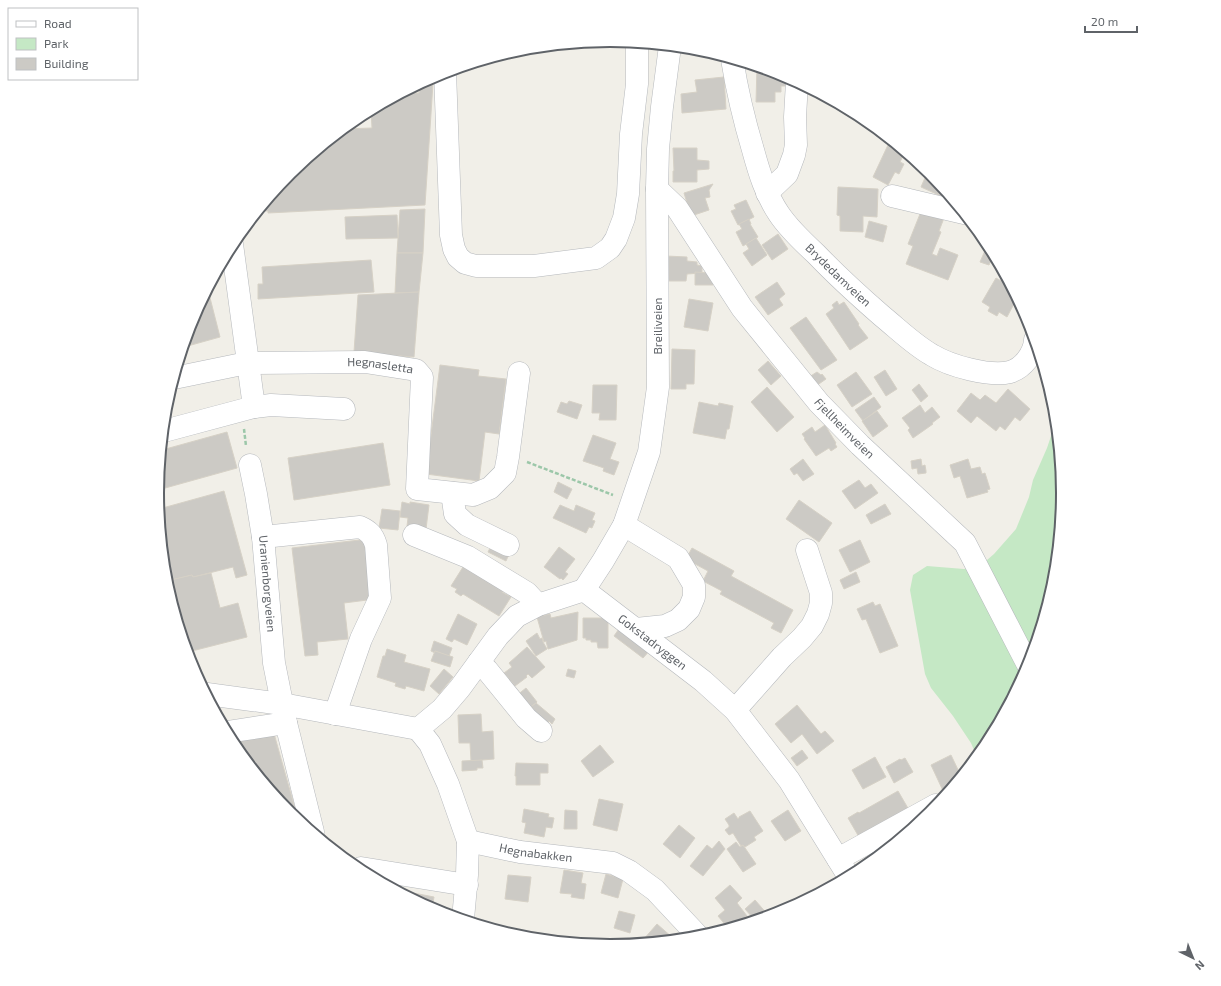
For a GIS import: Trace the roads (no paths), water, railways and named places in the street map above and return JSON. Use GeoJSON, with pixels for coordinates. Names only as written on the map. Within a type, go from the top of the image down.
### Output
{"type":"FeatureCollection","features":[{"type":"Feature","properties":{"kind":"street"},"geometry":{"type":"LineString","coordinates":[[445,79],[451,235],[454,249],[458,257],[465,263],[476,266],[534,266],[596,258],[610,248],[616,239],[624,218],[628,194],[631,134],[637,84],[637,48]]}},
{"type":"Feature","properties":{"kind":"street","name":"Breiliveien"},"geometry":{"type":"LineString","coordinates":[[584,590],[624,525],[649,452],[658,387],[657,189],[662,107],[669,51]]}},
{"type":"Feature","properties":{"kind":"street","name":"Brydedamveien"},"geometry":{"type":"LineString","coordinates":[[733,64],[744,121],[767,193],[779,214],[800,239],[851,289],[918,346],[949,364],[989,373],[1002,374],[1016,370],[1023,365],[1031,354],[1033,349]]}},
{"type":"Feature","properties":{"kind":"street"},"geometry":{"type":"LineString","coordinates":[[767,193],[787,174],[794,156],[797,88]]}},
{"type":"Feature","properties":{"kind":"street","name":"Fjellheimveien"},"geometry":{"type":"LineString","coordinates":[[657,189],[677,208],[742,308],[819,403],[860,445],[965,543],[1025,659]]}},
{"type":"Feature","properties":{"kind":"street"},"geometry":{"type":"LineString","coordinates":[[892,196],[956,211]]}},
{"type":"Feature","properties":{"kind":"street"},"geometry":{"type":"LineString","coordinates":[[233,255],[247,363],[247,409]]}},
{"type":"Feature","properties":{"kind":"street","name":"Hegnasletta"},"geometry":{"type":"LineString","coordinates":[[180,377],[247,363],[365,362],[416,370],[422,377],[417,490],[452,493]]}},
{"type":"Feature","properties":{"kind":"street"},"geometry":{"type":"LineString","coordinates":[[508,545],[467,524],[455,514],[452,493],[473,495],[490,488],[505,473],[519,374]]}},
{"type":"Feature","properties":{"kind":"street"},"geometry":{"type":"LineString","coordinates":[[169,430],[247,409],[271,405],[344,409]]}},
{"type":"Feature","properties":{"kind":"street","name":"Uranienborgveien"},"geometry":{"type":"LineString","coordinates":[[250,465],[263,537],[274,663],[284,713],[311,823]]}},
{"type":"Feature","properties":{"kind":"street"},"geometry":{"type":"LineString","coordinates":[[624,525],[678,558],[694,585],[694,597],[689,609],[678,620],[665,626],[636,629]]}},
{"type":"Feature","properties":{"kind":"street"},"geometry":{"type":"LineString","coordinates":[[263,537],[360,527],[368,530],[373,536],[376,545],[380,598],[361,639],[335,714]]}},
{"type":"Feature","properties":{"kind":"street"},"geometry":{"type":"LineString","coordinates":[[414,535],[468,557],[527,593],[538,605]]}},
{"type":"Feature","properties":{"kind":"street"},"geometry":{"type":"LineString","coordinates":[[735,710],[782,657],[802,638],[812,626],[818,614],[821,603],[821,593],[807,550]]}},
{"type":"Feature","properties":{"kind":"street"},"geometry":{"type":"LineString","coordinates":[[418,729],[442,708],[460,688],[498,636],[517,616],[538,605],[584,590]]}},
{"type":"Feature","properties":{"kind":"street","name":"Gokstadryggen"},"geometry":{"type":"LineString","coordinates":[[584,590],[703,682],[735,710],[789,780],[843,868]]}},
{"type":"Feature","properties":{"kind":"street"},"geometry":{"type":"LineString","coordinates":[[479,662],[526,718],[541,731]]}},
{"type":"Feature","properties":{"kind":"street"},"geometry":{"type":"LineString","coordinates":[[213,696],[284,713],[335,714],[418,729],[430,744],[448,784],[468,841],[467,885],[464,914]]}},
{"type":"Feature","properties":{"kind":"street"},"geometry":{"type":"LineString","coordinates":[[233,730],[284,713]]}},
{"type":"Feature","properties":{"kind":"street"},"geometry":{"type":"LineString","coordinates":[[843,868],[912,821]]}},
{"type":"Feature","properties":{"kind":"street","name":"Hegnabakken"},"geometry":{"type":"LineString","coordinates":[[468,841],[520,852],[613,863],[636,875],[655,890],[693,931]]}},
{"type":"Feature","properties":{"kind":"street"},"geometry":{"type":"LineString","coordinates":[[372,870],[467,885]]}}]}
